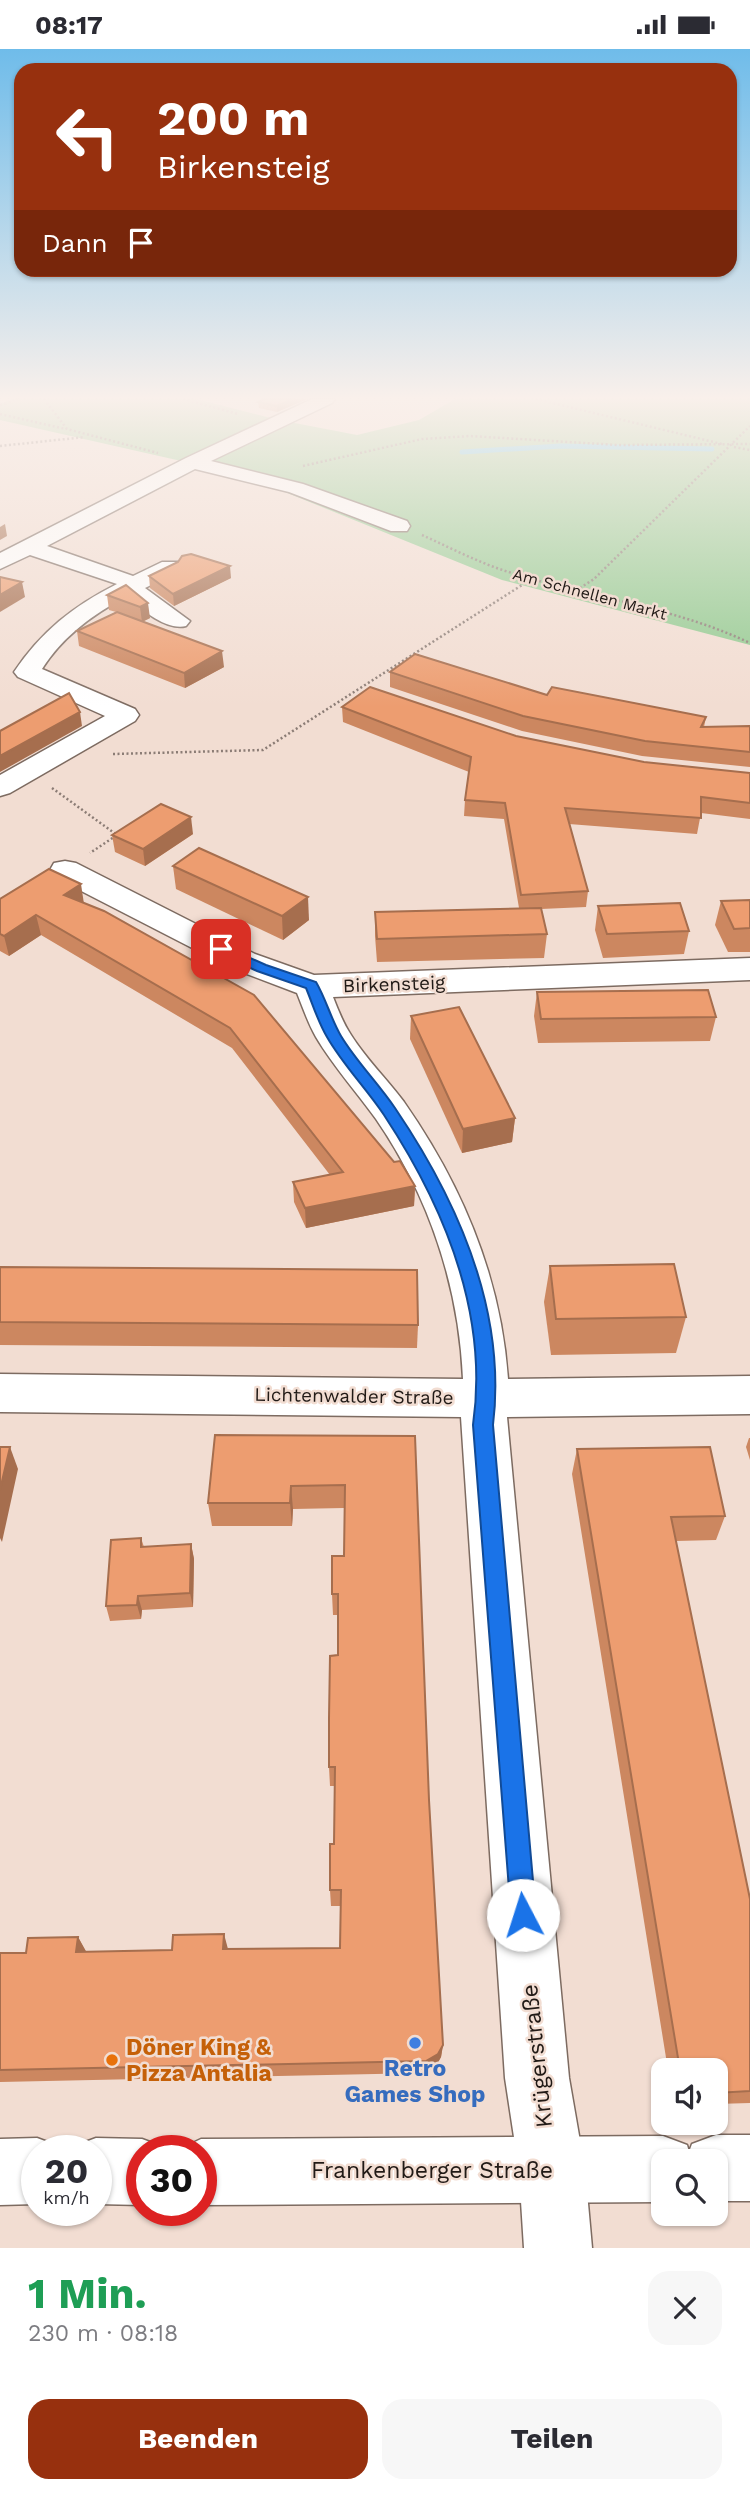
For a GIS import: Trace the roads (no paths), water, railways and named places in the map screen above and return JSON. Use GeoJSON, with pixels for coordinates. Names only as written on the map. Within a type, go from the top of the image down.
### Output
{"type":"FeatureCollection","features":[{"type":"Feature","properties":{"kind":"street"},"geometry":{"type":"LineString","coordinates":[[0,562],[116,502]]}},
{"type":"Feature","properties":{"kind":"street"},"geometry":{"type":"LineString","coordinates":[[333,502],[399,526]]}},
{"type":"Feature","properties":{"kind":"street"},"geometry":{"type":"LineString","coordinates":[[28,547],[128,583],[140,596],[178,621]]}},
{"type":"Feature","properties":{"kind":"street"},"geometry":{"type":"LineString","coordinates":[[0,787],[126,715],[27,672],[37,654],[84,610],[128,583],[170,567]]}},
{"type":"Feature","properties":{"kind":"street","name":"Birkensteig"},"geometry":{"type":"LineString","coordinates":[[65,870],[243,961],[312,986],[750,969]]}},
{"type":"Feature","properties":{"kind":"street","name":"Krügerstraße"},"geometry":{"type":"LineString","coordinates":[[312,986],[334,1037],[388,1109],[430,1175],[446,1209],[477,1302],[485,1359],[487,1398],[483,1425],[536,2064],[551,2170],[558,2248]]}},
{"type":"Feature","properties":{"kind":"street","name":"Lichtenwalder Straße"},"geometry":{"type":"LineString","coordinates":[[0,1393],[487,1398],[750,1395]]}},
{"type":"Feature","properties":{"kind":"street"},"geometry":{"type":"LineString","coordinates":[[728,2168],[750,2168]]}},
{"type":"Feature","properties":{"kind":"street","name":"Frankenberger Straße"},"geometry":{"type":"LineString","coordinates":[[217,2172],[651,2169]]}},
{"type":"Feature","properties":{"kind":"street"},"geometry":{"type":"LineString","coordinates":[[0,2172],[21,2171]]}},
{"type":"Feature","properties":{"kind":"place","name":"Retro Games Shop"},"geometry":{"type":"Point","coordinates":[415,2043]}},
{"type":"Feature","properties":{"kind":"place","name":"Döner King & Pizza Antalia"},"geometry":{"type":"Point","coordinates":[112,2060]}}]}
